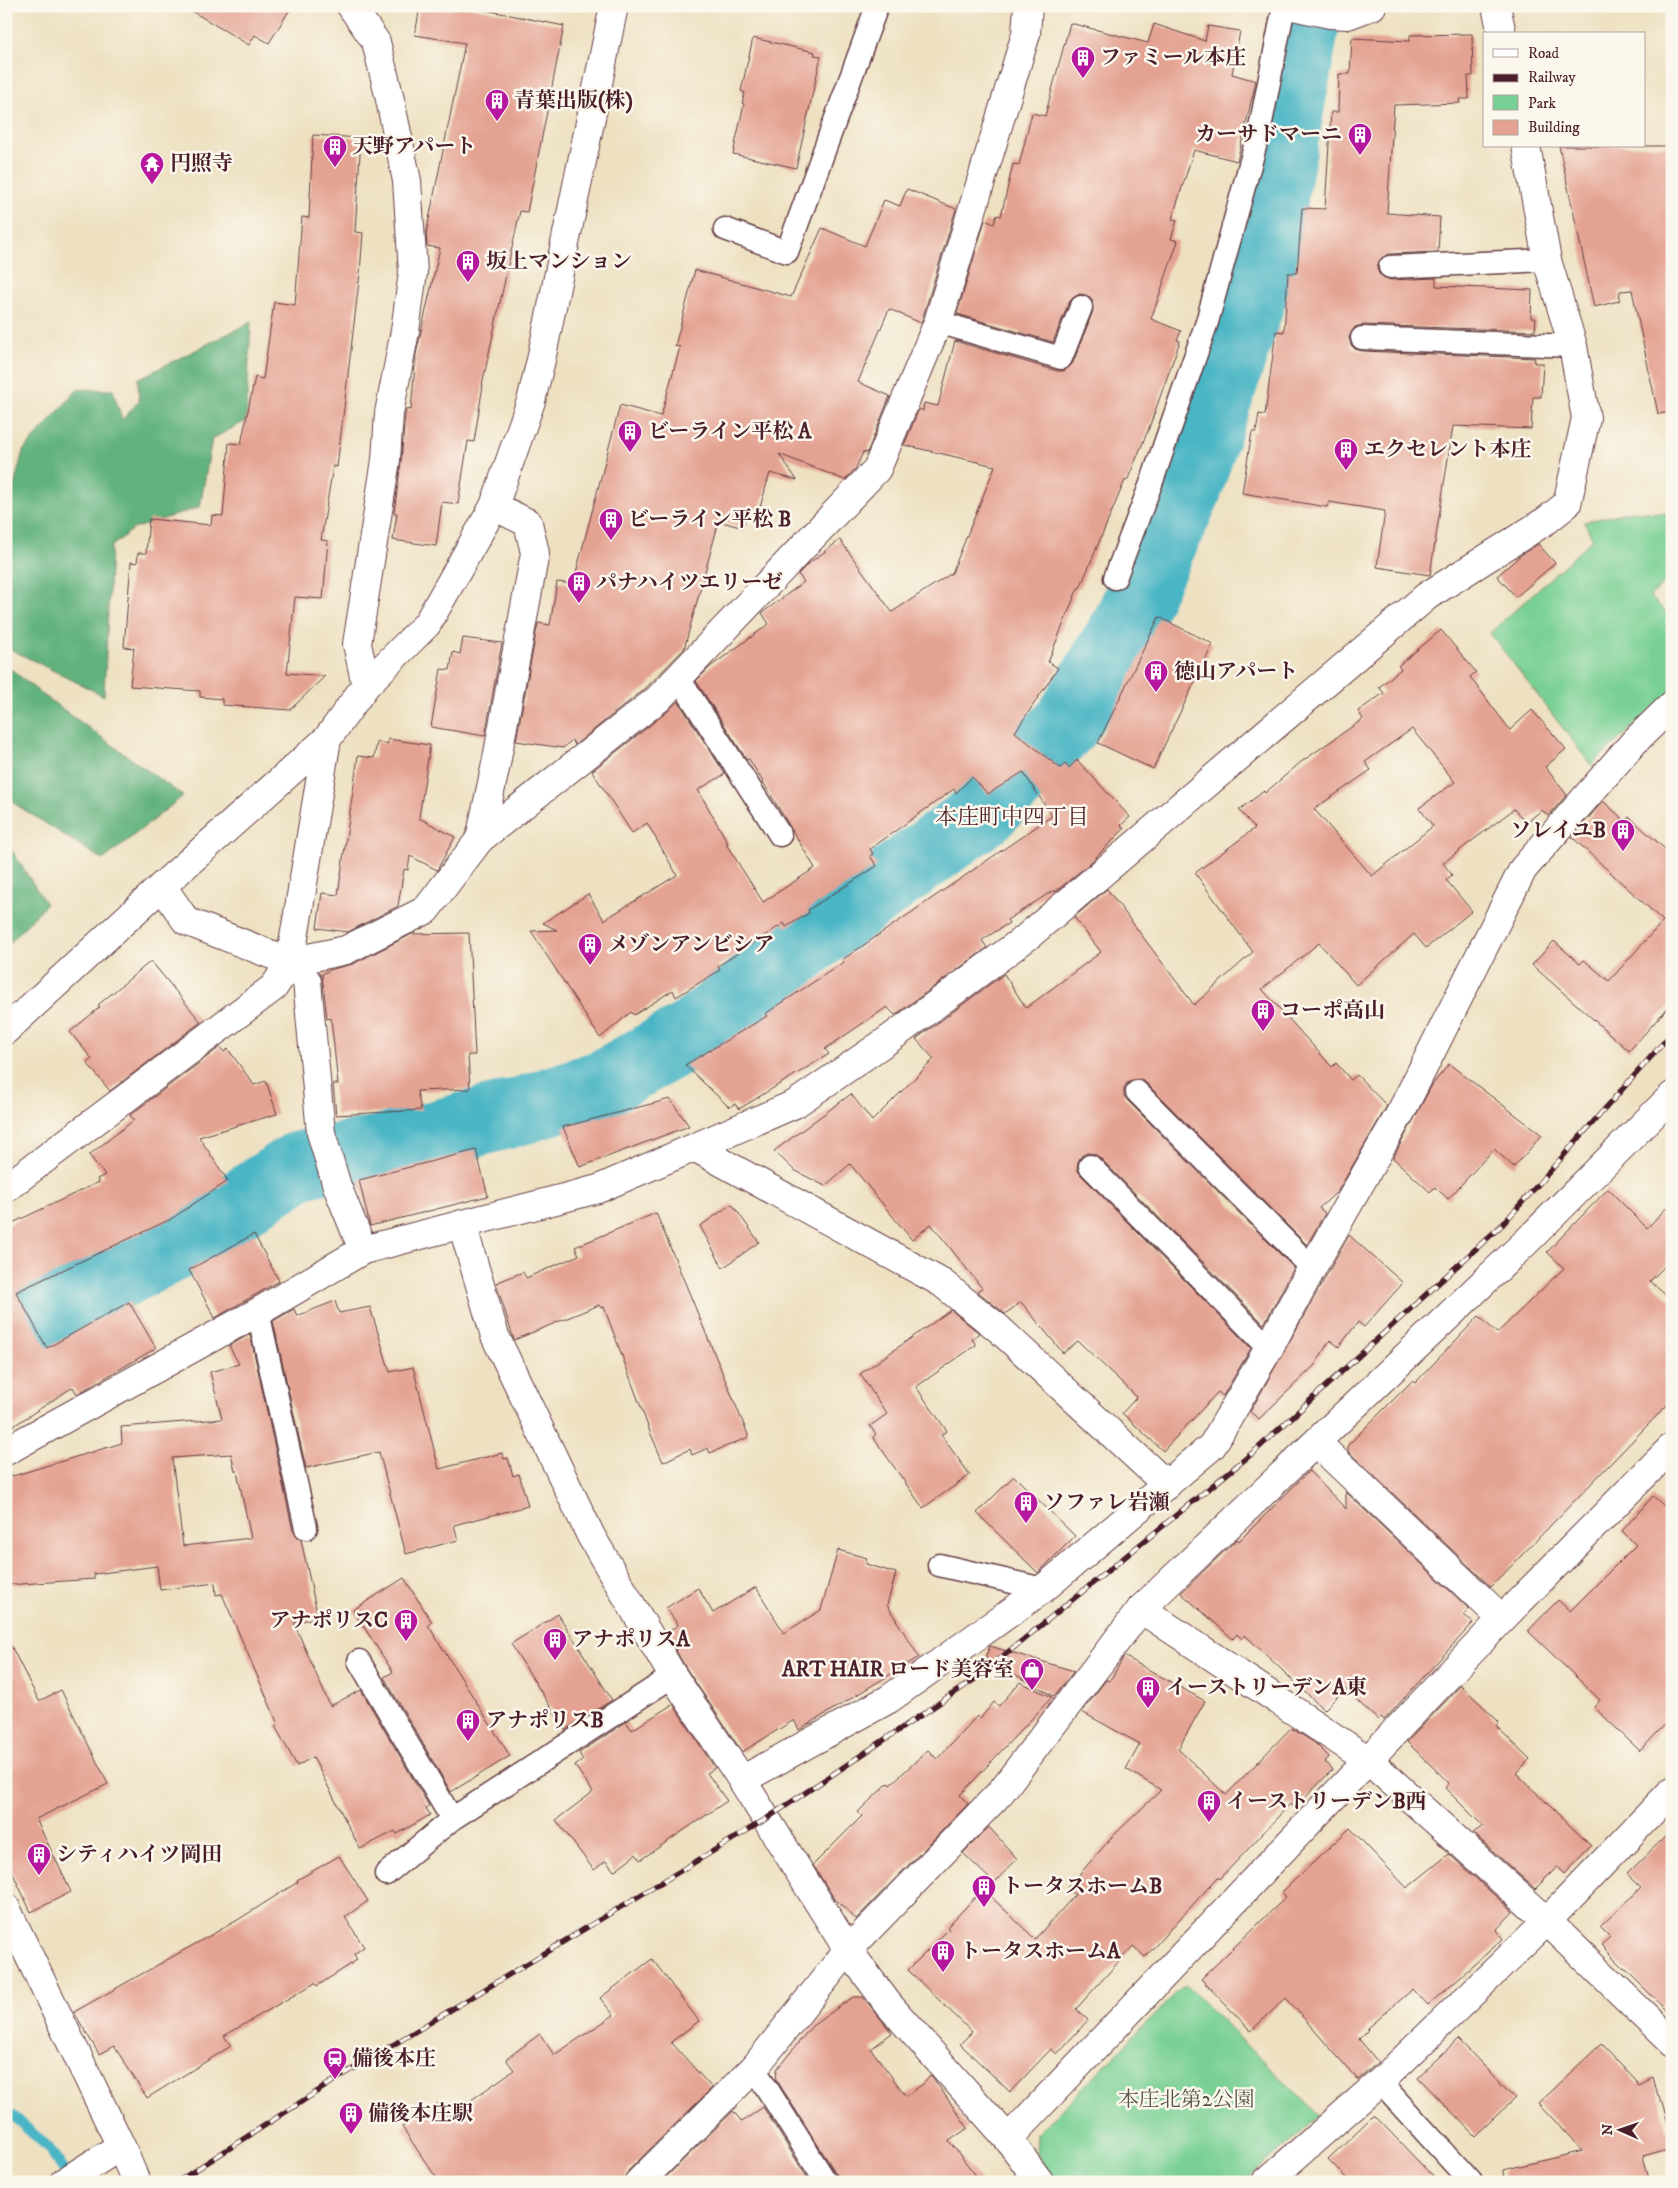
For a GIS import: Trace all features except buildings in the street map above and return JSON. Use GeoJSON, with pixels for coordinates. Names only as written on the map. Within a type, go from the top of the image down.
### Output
{"type":"FeatureCollection","features":[{"type":"Feature","properties":{"kind":"street"},"geometry":{"type":"LineString","coordinates":[[351,6],[376,42],[389,95],[408,182],[412,272],[405,330],[389,413],[386,460],[357,644],[366,685]]}},
{"type":"Feature","properties":{"kind":"street"},"geometry":{"type":"LineString","coordinates":[[6,1030],[162,886],[327,739],[366,685],[427,624],[494,506],[531,401],[614,6]]}},
{"type":"Feature","properties":{"kind":"street"},"geometry":{"type":"LineString","coordinates":[[290,962],[346,950],[426,910],[480,838],[658,699],[877,468],[938,322],[1026,34],[1028,6]]}},
{"type":"Feature","properties":{"kind":"street"},"geometry":{"type":"LineString","coordinates":[[1295,6],[1330,14],[1348,15],[1372,6]]}},
{"type":"Feature","properties":{"kind":"street"},"geometry":{"type":"LineString","coordinates":[[1496,6],[1502,32]]}},
{"type":"Feature","properties":{"kind":"street"},"geometry":{"type":"LineString","coordinates":[[6,1451],[258,1312],[363,1250],[405,1241],[462,1224],[598,1190],[796,1104],[888,1040],[1027,937],[1427,596],[1547,520],[1567,504],[1586,418],[1573,346],[1547,260],[1526,148]]}},
{"type":"Feature","properties":{"kind":"street"},"geometry":{"type":"LineString","coordinates":[[480,838],[496,764],[535,553],[528,523],[494,506]]}},
{"type":"Feature","properties":{"kind":"street"},"geometry":{"type":"LineString","coordinates":[[742,1780],[889,1699],[1043,1589],[1212,1446],[1402,1110],[1523,869],[1635,741],[1672,705]]}},
{"type":"Feature","properties":{"kind":"street"},"geometry":{"type":"LineString","coordinates":[[6,1188],[274,987],[290,962],[327,739]]}},
{"type":"Feature","properties":{"kind":"street"},"geometry":{"type":"LineString","coordinates":[[162,886],[186,921],[290,962],[307,981],[321,1133],[336,1186],[363,1250]]}},
{"type":"Feature","properties":{"kind":"street"},"geometry":{"type":"LineString","coordinates":[[638,2182],[754,2068],[848,1950],[1000,1793],[1141,1609],[1526,1242],[1671,1097]]}},
{"type":"Feature","properties":{"kind":"street"},"geometry":{"type":"LineString","coordinates":[[696,1148],[942,1283],[999,1329],[1167,1485]]}},
{"type":"Feature","properties":{"kind":"street"},"geometry":{"type":"LineString","coordinates":[[462,1224],[495,1336],[591,1536],[673,1676],[742,1780],[848,1950],[889,2005],[1008,2140],[1040,2182]]}},
{"type":"Feature","properties":{"kind":"street"},"geometry":{"type":"LineString","coordinates":[[1317,1443],[1502,1619]]}},
{"type":"Feature","properties":{"kind":"street"},"geometry":{"type":"LineString","coordinates":[[1008,2140],[1502,1619],[1672,1447]]}},
{"type":"Feature","properties":{"kind":"street"},"geometry":{"type":"LineString","coordinates":[[1141,1609],[1368,1760],[1547,1921],[1672,2042]]}},
{"type":"Feature","properties":{"kind":"street"},"geometry":{"type":"LineString","coordinates":[[1266,2182],[1380,2082],[1547,1921],[1672,1791]]}},
{"type":"Feature","properties":{"kind":"street"},"geometry":{"type":"LineString","coordinates":[[6,1908],[121,2146],[136,2182]]}},
{"type":"Feature","properties":{"kind":"street"},"geometry":{"type":"LineString","coordinates":[[64,2182],[121,2146]]}},
{"type":"Feature","properties":{"kind":"lane"},"geometry":{"type":"LineString","coordinates":[[725,229],[787,252],[877,6]]}},
{"type":"Feature","properties":{"kind":"lane"},"geometry":{"type":"LineString","coordinates":[[1115,578],[1152,481],[1207,322],[1260,128],[1284,6]]}},
{"type":"Feature","properties":{"kind":"lane"},"geometry":{"type":"LineString","coordinates":[[1390,267],[1547,260]]}},
{"type":"Feature","properties":{"kind":"lane"},"geometry":{"type":"LineString","coordinates":[[938,322],[1062,358],[1081,307]]}},
{"type":"Feature","properties":{"kind":"lane"},"geometry":{"type":"LineString","coordinates":[[1362,338],[1573,346]]}},
{"type":"Feature","properties":{"kind":"lane"},"geometry":{"type":"LineString","coordinates":[[678,677],[780,835]]}},
{"type":"Feature","properties":{"kind":"lane"},"geometry":{"type":"LineString","coordinates":[[1137,1092],[1312,1268]]}},
{"type":"Feature","properties":{"kind":"lane"},"geometry":{"type":"LineString","coordinates":[[1090,1166],[1269,1348]]}},
{"type":"Feature","properties":{"kind":"lane"},"geometry":{"type":"LineString","coordinates":[[258,1312],[306,1528]]}},
{"type":"Feature","properties":{"kind":"lane"},"geometry":{"type":"LineString","coordinates":[[939,1565],[1043,1589]]}},
{"type":"Feature","properties":{"kind":"lane"},"geometry":{"type":"LineString","coordinates":[[359,1662],[452,1819]]}},
{"type":"Feature","properties":{"kind":"lane"},"geometry":{"type":"LineString","coordinates":[[386,1874],[452,1819],[673,1676]]}},
{"type":"Feature","properties":{"kind":"lane"},"geometry":{"type":"LineString","coordinates":[[754,2068],[826,2182]]}},
{"type":"Feature","properties":{"kind":"lane"},"geometry":{"type":"LineString","coordinates":[[1380,2082],[1471,2182]]}},
{"type":"Feature","properties":{"kind":"green space"},"geometry":{"type":"Polygon","coordinates":[[[251,322],[246,421],[212,439],[200,507],[133,529],[111,547],[104,696],[6,647],[6,516],[23,451],[78,389],[113,390],[122,420],[139,401],[138,379],[251,322]]]}},
{"type":"Feature","properties":{"kind":"green space"},"geometry":{"type":"Polygon","coordinates":[[[1632,511],[1672,514],[1672,576],[1650,596],[1672,618],[1672,692],[1591,765],[1490,633],[1593,539],[1584,522],[1632,511]]]}},
{"type":"Feature","properties":{"kind":"green space"},"geometry":{"type":"Polygon","coordinates":[[[6,665],[39,692],[183,796],[103,860],[15,804],[6,788],[6,665]]]}},
{"type":"Feature","properties":{"kind":"green space"},"geometry":{"type":"Polygon","coordinates":[[[6,841],[46,904],[6,947],[6,841]]]}},
{"type":"Feature","properties":{"kind":"green space","name":"本庄北第2公園"},"geometry":{"type":"Polygon","coordinates":[[[1185,1984],[1319,2116],[1243,2182],[1058,2182],[1036,2155],[1037,2134],[1185,1984]]]}},
{"type":"Feature","properties":{"kind":"waterway"},"geometry":{"type":"LineString","coordinates":[[6,1333],[172,1248],[299,1165],[380,1149],[521,1111],[604,1083],[691,1034],[842,916],[985,812],[1068,722],[1124,628],[1187,492],[1260,275],[1309,6]]}},
{"type":"Feature","properties":{"kind":"waterway"},"geometry":{"type":"LineString","coordinates":[[6,2114],[13,2116],[48,2147],[70,2179]]}},
{"type":"Feature","properties":{"kind":"railway"},"geometry":{"type":"LineString","coordinates":[[177,2182],[335,2080],[766,1819],[975,1679],[1255,1451],[1503,1224],[1672,1033]]}},
{"type":"Feature","properties":{"kind":"place","name":"ファミール本庄"},"geometry":{"type":"Point","coordinates":[1083,79]}},
{"type":"Feature","properties":{"kind":"place","name":"青葉出版(株)"},"geometry":{"type":"Point","coordinates":[497,122]}},
{"type":"Feature","properties":{"kind":"place","name":"カーサドマーニ"},"geometry":{"type":"Point","coordinates":[1360,156]}},
{"type":"Feature","properties":{"kind":"place","name":"天野アパート"},"geometry":{"type":"Point","coordinates":[335,168]}},
{"type":"Feature","properties":{"kind":"place","name":"円照寺"},"geometry":{"type":"Point","coordinates":[152,185]}},
{"type":"Feature","properties":{"kind":"place","name":"坂上マンション"},"geometry":{"type":"Point","coordinates":[468,283]}},
{"type":"Feature","properties":{"kind":"place","name":"ビーライン平松 A"},"geometry":{"type":"Point","coordinates":[630,453]}},
{"type":"Feature","properties":{"kind":"place","name":"エクセレント本庄"},"geometry":{"type":"Point","coordinates":[1346,471]}},
{"type":"Feature","properties":{"kind":"place","name":"ビーライン平松 B"},"geometry":{"type":"Point","coordinates":[611,541]}},
{"type":"Feature","properties":{"kind":"place","name":"パナハイツエリーゼ"},"geometry":{"type":"Point","coordinates":[579,604]}},
{"type":"Feature","properties":{"kind":"place","name":"徳山アパート"},"geometry":{"type":"Point","coordinates":[1156,693]}},
{"type":"Feature","properties":{"kind":"place","name":"ソレイユB"},"geometry":{"type":"Point","coordinates":[1623,852]}},
{"type":"Feature","properties":{"kind":"place","name":"メゾンアンビシア"},"geometry":{"type":"Point","coordinates":[590,966]}},
{"type":"Feature","properties":{"kind":"place","name":"コーポ高山"},"geometry":{"type":"Point","coordinates":[1263,1032]}},
{"type":"Feature","properties":{"kind":"place","name":"ソファレ岩瀬"},"geometry":{"type":"Point","coordinates":[1026,1524]}},
{"type":"Feature","properties":{"kind":"place","name":"アナポリスC"},"geometry":{"type":"Point","coordinates":[406,1642]}},
{"type":"Feature","properties":{"kind":"place","name":"アナポリスA"},"geometry":{"type":"Point","coordinates":[555,1661]}},
{"type":"Feature","properties":{"kind":"place","name":"ART HAIR ロード美容室"},"geometry":{"type":"Point","coordinates":[1032,1691]}},
{"type":"Feature","properties":{"kind":"place","name":"イーストリーデンA東"},"geometry":{"type":"Point","coordinates":[1148,1709]}},
{"type":"Feature","properties":{"kind":"place","name":"アナポリスB"},"geometry":{"type":"Point","coordinates":[468,1742]}},
{"type":"Feature","properties":{"kind":"place","name":"イーストリーデンB西"},"geometry":{"type":"Point","coordinates":[1209,1823]}},
{"type":"Feature","properties":{"kind":"place","name":"シティハイツ岡田"},"geometry":{"type":"Point","coordinates":[39,1876]}},
{"type":"Feature","properties":{"kind":"place","name":"トータスホームB"},"geometry":{"type":"Point","coordinates":[984,1908]}},
{"type":"Feature","properties":{"kind":"place","name":"トータスホームA"},"geometry":{"type":"Point","coordinates":[943,1973]}},
{"type":"Feature","properties":{"kind":"place","name":"備後本庄"},"geometry":{"type":"Point","coordinates":[335,2080]}},
{"type":"Feature","properties":{"kind":"place","name":"備後本庄駅"},"geometry":{"type":"Point","coordinates":[351,2135]}},
{"type":"Feature","properties":{"kind":"district","name":"本庄町中四丁目"},"geometry":{"type":"Point","coordinates":[1012,817]}}]}
